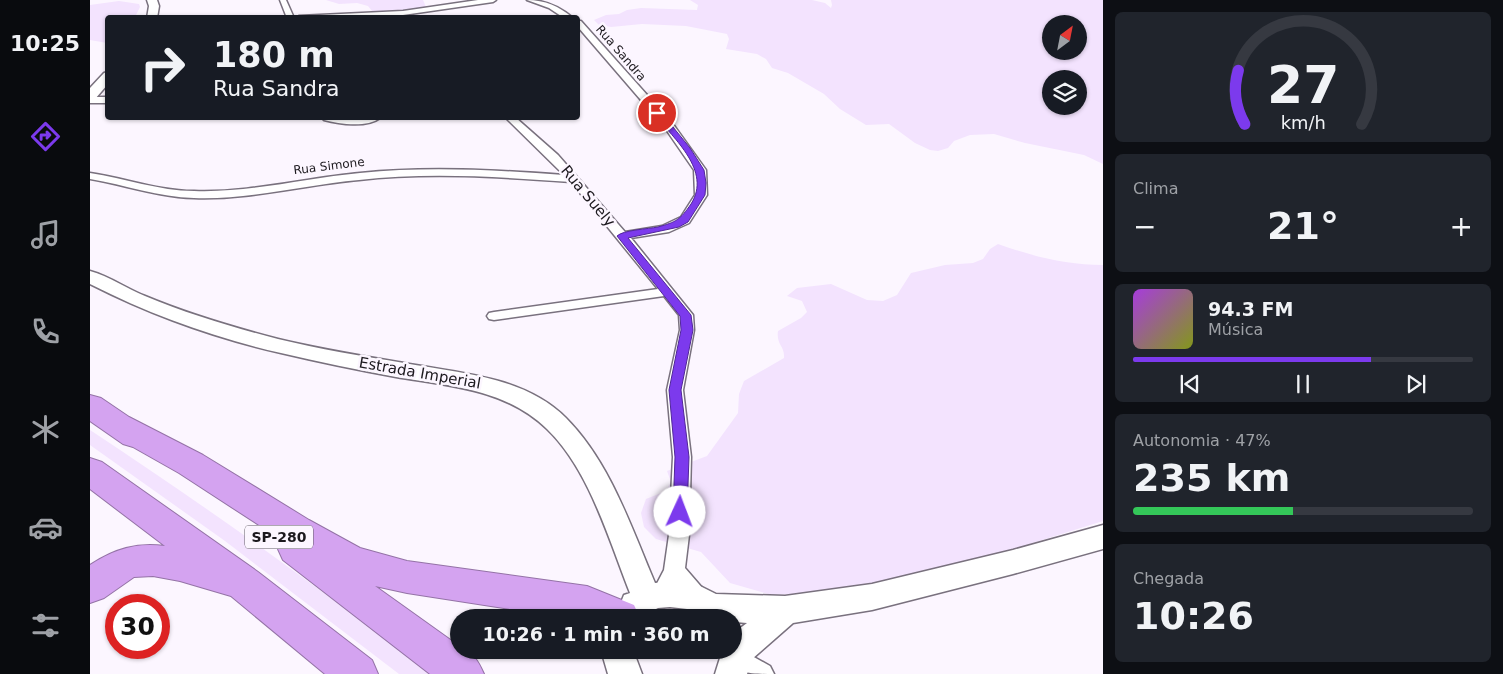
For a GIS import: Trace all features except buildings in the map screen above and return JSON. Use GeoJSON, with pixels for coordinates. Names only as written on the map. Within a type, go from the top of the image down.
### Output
{"type":"FeatureCollection","features":[{"type":"Feature","properties":{"kind":"highway"},"geometry":{"type":"LineString","coordinates":[[104,416],[191,464],[296,530],[347,559],[373,569],[407,577],[587,603],[651,595]]}},
{"type":"Feature","properties":{"kind":"highway","name":"SP-280"},"geometry":{"type":"LineString","coordinates":[[104,416],[329,572],[463,674]]}},
{"type":"Feature","properties":{"kind":"highway"},"geometry":{"type":"LineString","coordinates":[[90,471],[244,584],[357,674]]}},
{"type":"Feature","properties":{"kind":"highway"},"geometry":{"type":"LineString","coordinates":[[90,586],[118,567],[130,562],[145,560],[160,561],[244,584]]}},
{"type":"Feature","properties":{"kind":"street"},"geometry":{"type":"LineString","coordinates":[[152,0],[154,6],[152,15]]}},
{"type":"Feature","properties":{"kind":"street"},"geometry":{"type":"LineString","coordinates":[[283,0],[290,15]]}},
{"type":"Feature","properties":{"kind":"street"},"geometry":{"type":"LineString","coordinates":[[361,15],[403,13],[493,0]]}},
{"type":"Feature","properties":{"kind":"street"},"geometry":{"type":"LineString","coordinates":[[530,0],[552,6],[566,15]]}},
{"type":"Feature","properties":{"kind":"street","name":"Rua Sandra"},"geometry":{"type":"LineString","coordinates":[[580,25],[669,126],[688,150],[700,170],[701,195],[685,220],[665,229],[621,236]]}},
{"type":"Feature","properties":{"kind":"street"},"geometry":{"type":"LineString","coordinates":[[90,96],[105,81]]}},
{"type":"Feature","properties":{"kind":"street"},"geometry":{"type":"LineString","coordinates":[[90,100],[105,100]]}},
{"type":"Feature","properties":{"kind":"street"},"geometry":{"type":"LineString","coordinates":[[338,120],[349,122],[362,120]]}},
{"type":"Feature","properties":{"kind":"street","name":"Rua Suely"},"geometry":{"type":"LineString","coordinates":[[513,120],[554,157],[574,179],[665,292],[686,315],[687,330],[675,390],[682,457],[679,535],[651,595]]}},
{"type":"Feature","properties":{"kind":"street","name":"Rua Simone"},"geometry":{"type":"LineString","coordinates":[[90,176],[192,196],[217,195],[362,176],[411,173],[492,173],[574,179]]}},
{"type":"Feature","properties":{"kind":"street","name":"Estrada Imperial"},"geometry":{"type":"LineString","coordinates":[[90,277],[173,315],[230,334],[312,354],[480,384],[503,390],[538,408],[571,439],[587,464],[651,595]]}},
{"type":"Feature","properties":{"kind":"street"},"geometry":{"type":"LineString","coordinates":[[494,316],[665,292]]}},
{"type":"Feature","properties":{"kind":"street"},"geometry":{"type":"LineString","coordinates":[[631,609],[651,595],[681,594],[711,608],[785,610],[872,597],[1013,562],[1103,536]]}},
{"type":"Feature","properties":{"kind":"street"},"geometry":{"type":"LineString","coordinates":[[742,649],[785,610]]}},
{"type":"Feature","properties":{"kind":"street"},"geometry":{"type":"LineString","coordinates":[[620,659],[626,674]]}},
{"type":"Feature","properties":{"kind":"street"},"geometry":{"type":"LineString","coordinates":[[739,659],[762,674]]}},
{"type":"Feature","properties":{"kind":"shaded area"},"geometry":{"type":"Polygon","coordinates":[[[326,0],[423,0],[426,7],[425,10],[378,13],[372,11],[368,6],[357,3],[339,4],[326,0]]]}},
{"type":"Feature","properties":{"kind":"shaded area"},"geometry":{"type":"Polygon","coordinates":[[[690,0],[812,0],[825,3],[831,8],[831,0],[1103,0],[1103,164],[1084,155],[1025,143],[994,134],[970,135],[954,141],[948,148],[938,151],[930,150],[915,143],[889,124],[866,125],[840,109],[824,94],[788,73],[772,68],[766,59],[757,54],[726,49],[729,39],[727,34],[686,26],[642,24],[611,27],[599,25],[594,20],[606,15],[619,14],[627,10],[641,8],[697,10],[698,5],[690,0]]]}},
{"type":"Feature","properties":{"kind":"shaded area"},"geometry":{"type":"Polygon","coordinates":[[[119,1],[139,4],[140,7],[136,15],[105,15],[105,43],[90,40],[90,5],[119,1]]]}},
{"type":"Feature","properties":{"kind":"shaded area"},"geometry":{"type":"Polygon","coordinates":[[[998,244],[1049,259],[1103,265],[1103,521],[905,583],[856,591],[772,595],[730,583],[701,552],[656,539],[644,527],[641,513],[646,499],[666,491],[671,482],[667,471],[707,456],[738,413],[739,394],[744,381],[784,358],[778,339],[778,331],[801,318],[807,312],[802,301],[787,296],[797,288],[831,284],[867,300],[883,301],[897,295],[911,273],[945,265],[973,263],[983,259],[990,249],[998,244]]]}},
{"type":"Feature","properties":{"kind":"shaded area"},"geometry":{"type":"Polygon","coordinates":[[[90,430],[263,549],[431,674],[399,674],[225,541],[90,445],[90,430]]]}},
{"type":"Feature","properties":{"kind":"route"},"geometry":{"type":"LineString","coordinates":[[657,113],[688,150],[700,170],[701,195],[685,220],[676,225],[665,229],[621,236],[665,292],[686,315],[687,330],[675,390],[682,457],[680,512]]}}]}
